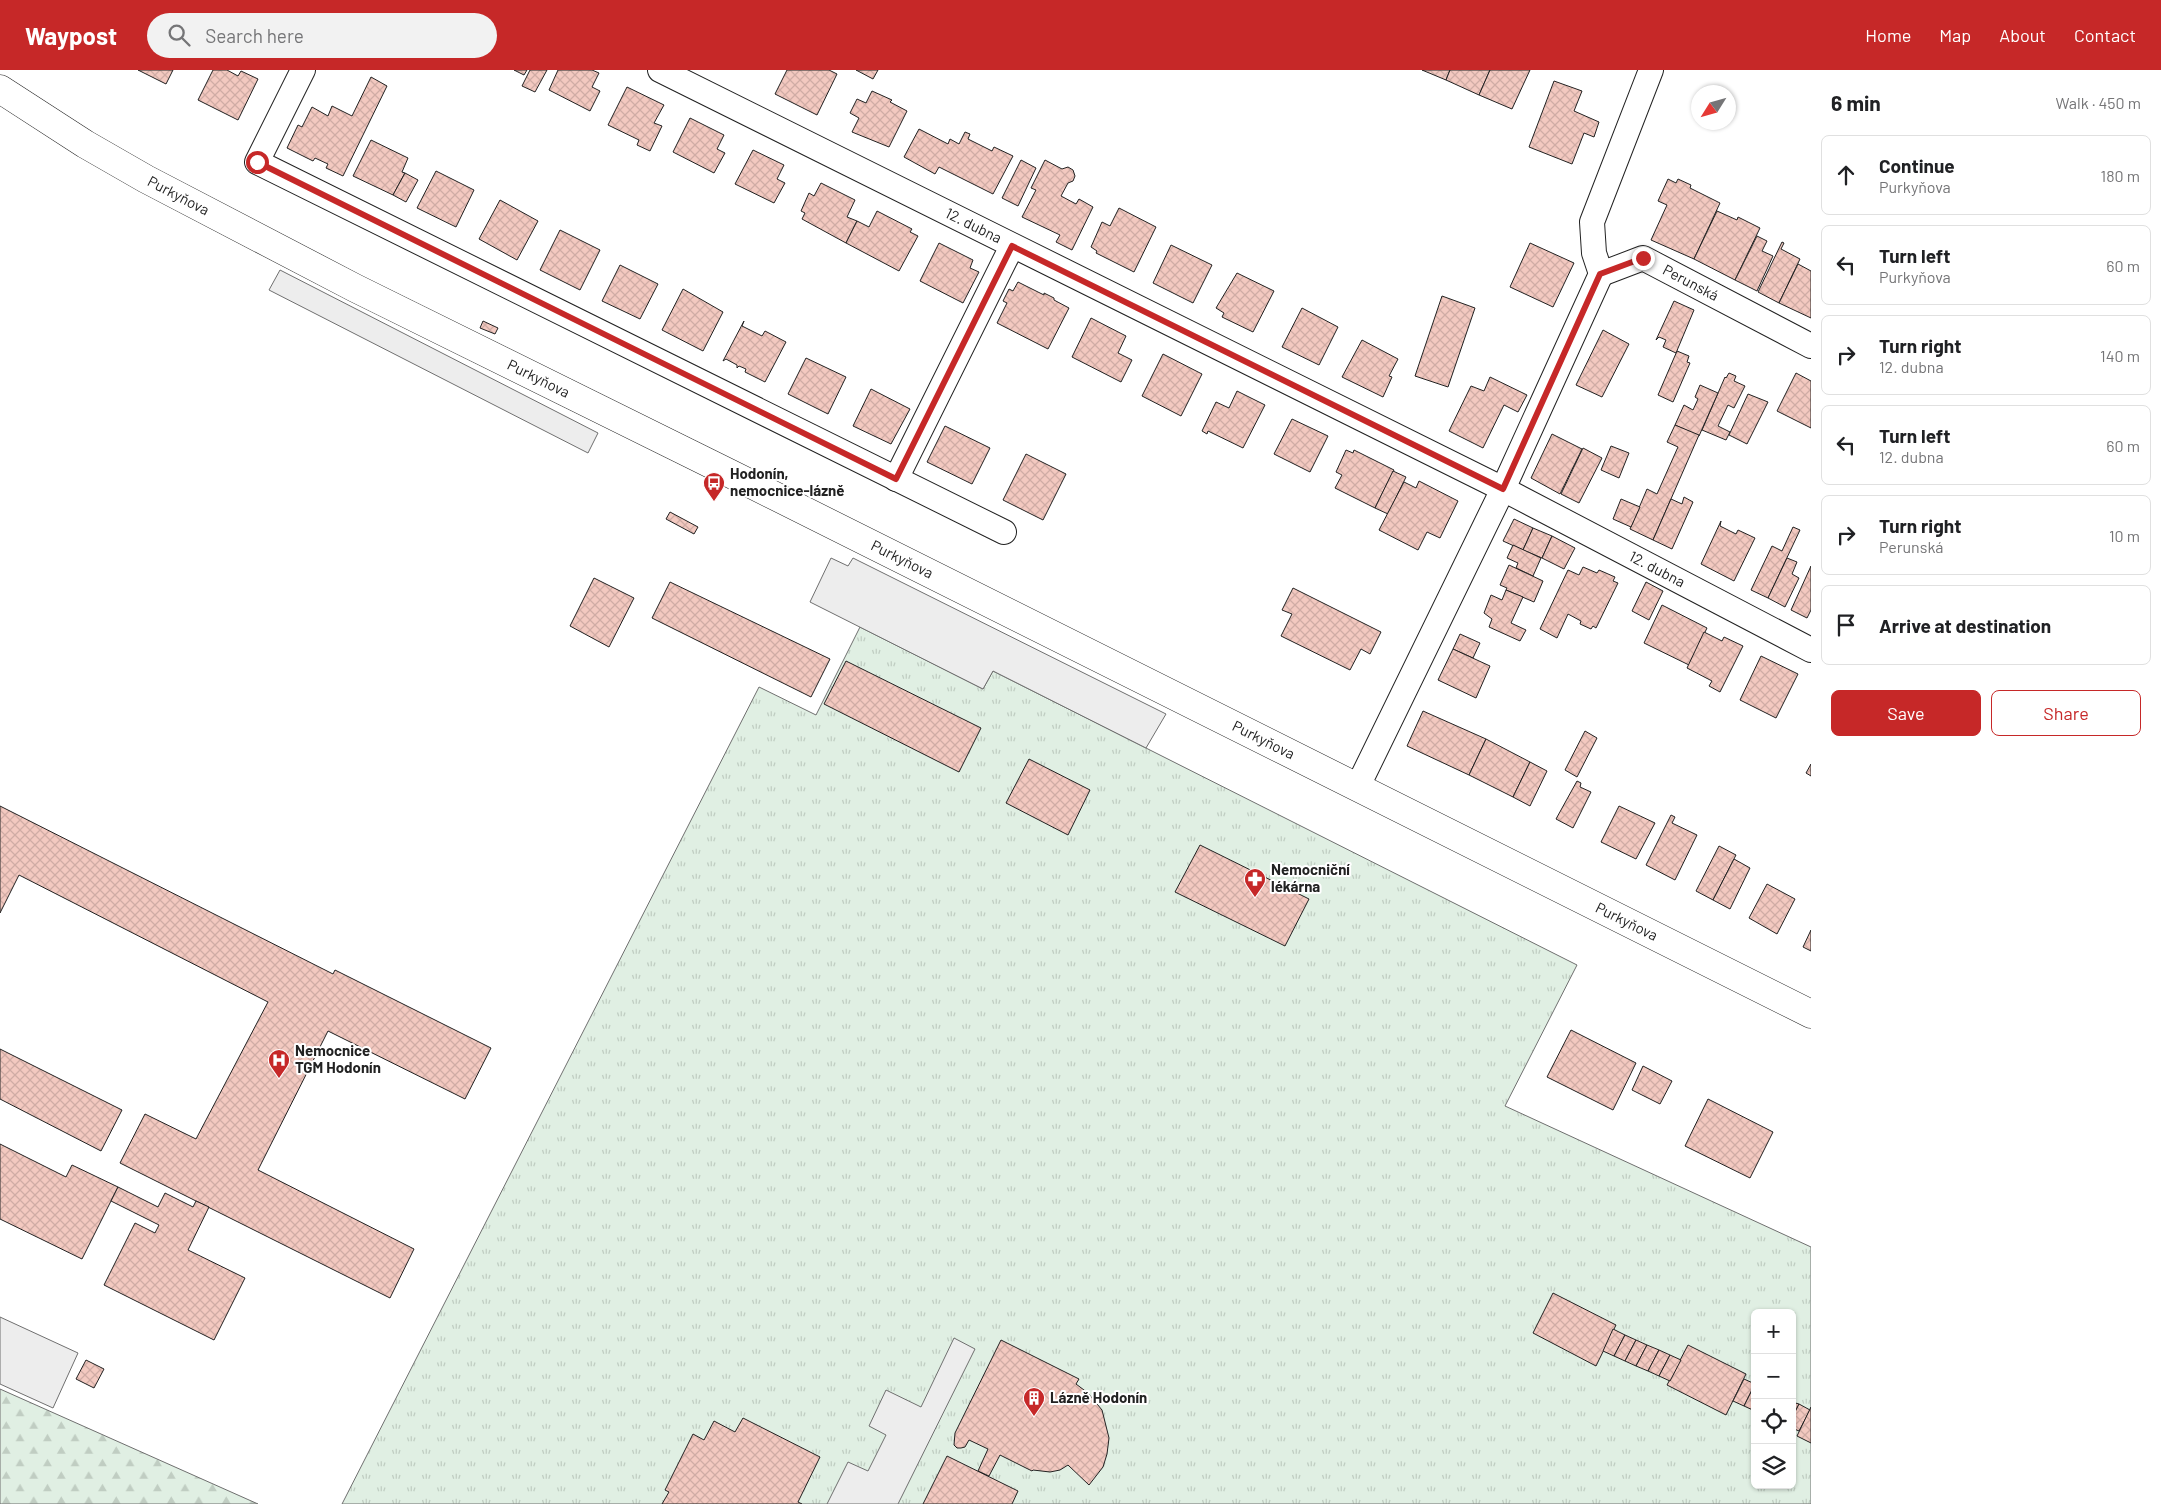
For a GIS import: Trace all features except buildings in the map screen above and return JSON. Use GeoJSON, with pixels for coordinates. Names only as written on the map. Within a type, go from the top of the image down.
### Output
{"type":"FeatureCollection","features":[{"type":"Feature","properties":{"kind":"street"},"geometry":{"type":"LineString","coordinates":[[303,70],[257,162],[1004,532]]}},
{"type":"Feature","properties":{"kind":"street","name":"12. dubna"},"geometry":{"type":"LineString","coordinates":[[660,70],[1503,489],[1811,650]]}},
{"type":"Feature","properties":{"kind":"street"},"geometry":{"type":"LineString","coordinates":[[1358,786],[1503,489],[1600,274],[1594,254],[1592,222],[1651,70]]}},
{"type":"Feature","properties":{"kind":"street","name":"Purkyňova"},"geometry":{"type":"LineString","coordinates":[[0,89],[85,144],[146,179],[354,288],[1358,786],[1811,1014]]}},
{"type":"Feature","properties":{"kind":"street"},"geometry":{"type":"LineString","coordinates":[[896,479],[1012,246]]}},
{"type":"Feature","properties":{"kind":"street","name":"Perunská"},"geometry":{"type":"LineString","coordinates":[[1600,274],[1643,258],[1811,346]]}},
{"type":"Feature","properties":{"kind":"green space"},"geometry":{"type":"Polygon","coordinates":[[[860,627],[983,689],[993,671],[1577,965],[1505,1106],[1811,1247],[1811,1504],[342,1504],[759,687],[816,715],[860,627]]]}},
{"type":"Feature","properties":{"kind":"green space"},"geometry":{"type":"Polygon","coordinates":[[[0,1389],[258,1504],[0,1504],[0,1389]]]}},
{"type":"Feature","properties":{"kind":"shaded area"},"geometry":{"type":"Polygon","coordinates":[[[280,270],[598,433],[588,453],[269,290],[280,270]]]}},
{"type":"Feature","properties":{"kind":"shaded area"},"geometry":{"type":"Polygon","coordinates":[[[831,558],[848,566],[853,558],[1166,714],[1146,748],[993,671],[983,689],[810,602],[831,558]]]}},
{"type":"Feature","properties":{"kind":"shaded area"},"geometry":{"type":"Polygon","coordinates":[[[0,1317],[78,1353],[53,1408],[0,1384],[0,1317]]]}},
{"type":"Feature","properties":{"kind":"shaded area"},"geometry":{"type":"Polygon","coordinates":[[[954,1338],[975,1349],[898,1504],[827,1504],[848,1462],[868,1471],[886,1435],[869,1426],[886,1390],[921,1407],[954,1338]]]}},
{"type":"Feature","properties":{"kind":"place","name":"Hodonín, nemocnice-lázně"},"geometry":{"type":"Point","coordinates":[714,502]}},
{"type":"Feature","properties":{"kind":"place","name":"Nemocniční lékárna"},"geometry":{"type":"Point","coordinates":[1255,898]}},
{"type":"Feature","properties":{"kind":"place","name":"Nemocnice TGM Hodonín"},"geometry":{"type":"Point","coordinates":[279,1079]}},
{"type":"Feature","properties":{"kind":"place","name":"Lázně Hodonín"},"geometry":{"type":"Point","coordinates":[1034,1417]}},
{"type":"Feature","properties":{"kind":"route"},"geometry":{"type":"LineString","coordinates":[[257,162],[896,479],[1012,246],[1503,489],[1600,274],[1643,258]]}}]}
